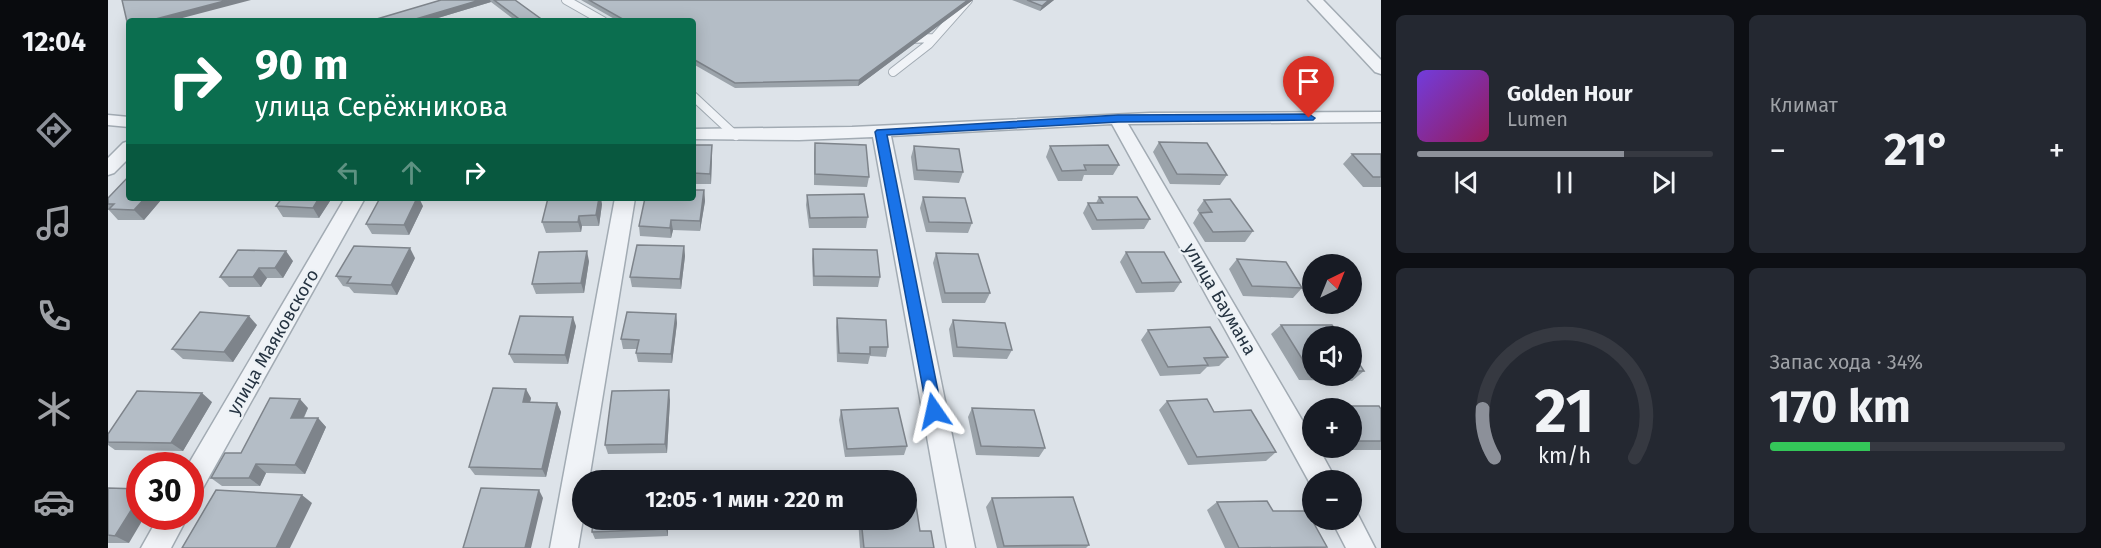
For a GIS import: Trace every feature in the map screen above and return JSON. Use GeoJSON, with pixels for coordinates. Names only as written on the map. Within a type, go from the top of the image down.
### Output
{"type":"FeatureCollection","features":[{"type":"Feature","properties":{"kind":"street"},"geometry":{"type":"LineString","coordinates":[[1315,0],[1381,69]]}},
{"type":"Feature","properties":{"kind":"street"},"geometry":{"type":"LineString","coordinates":[[696,134],[736,136],[881,132],[1118,119],[1381,117]]}},
{"type":"Feature","properties":{"kind":"street","name":"улица Баумана"},"geometry":{"type":"LineString","coordinates":[[1118,119],[1317,470]]}},
{"type":"Feature","properties":{"kind":"street"},"geometry":{"type":"LineString","coordinates":[[108,120],[126,122]]}},
{"type":"Feature","properties":{"kind":"street"},"geometry":{"type":"LineString","coordinates":[[881,132],[961,548]]}},
{"type":"Feature","properties":{"kind":"street"},"geometry":{"type":"LineString","coordinates":[[108,169],[126,150]]}},
{"type":"Feature","properties":{"kind":"street","name":"улица Маяковского"},"geometry":{"type":"LineString","coordinates":[[204,462],[353,201]]}},
{"type":"Feature","properties":{"kind":"street"},"geometry":{"type":"LineString","coordinates":[[564,548],[624,201]]}},
{"type":"Feature","properties":{"kind":"street"},"geometry":{"type":"LineString","coordinates":[[155,548],[166,530]]}},
{"type":"Feature","properties":{"kind":"street"},"geometry":{"type":"LineString","coordinates":[[1351,530],[1361,548]]}},
{"type":"Feature","properties":{"kind":"lane"},"geometry":{"type":"LineString","coordinates":[[570,1],[598,18]]}},
{"type":"Feature","properties":{"kind":"lane"},"geometry":{"type":"LineString","coordinates":[[954,3],[966,1]]}},
{"type":"Feature","properties":{"kind":"lane"},"geometry":{"type":"LineString","coordinates":[[892,72],[933,38],[966,1]]}},
{"type":"Feature","properties":{"kind":"lane"},"geometry":{"type":"LineString","coordinates":[[898,39],[933,38]]}},
{"type":"Feature","properties":{"kind":"lane"},"geometry":{"type":"LineString","coordinates":[[696,99],[736,136]]}},
{"type":"Feature","properties":{"kind":"building"},"geometry":{"type":"Polygon","coordinates":[[[122,0],[228,0],[159,18],[126,18],[122,0]]]}},
{"type":"Feature","properties":{"kind":"building"},"geometry":{"type":"Polygon","coordinates":[[[441,0],[480,0],[419,18],[380,18],[441,0]]]}},
{"type":"Feature","properties":{"kind":"building"},"geometry":{"type":"Polygon","coordinates":[[[494,0],[515,0],[540,18],[518,18],[494,0]]]}},
{"type":"Feature","properties":{"kind":"building"},"geometry":{"type":"Polygon","coordinates":[[[589,0],[968,0],[859,80],[735,83],[696,61],[696,18],[621,18],[589,0]]]}},
{"type":"Feature","properties":{"kind":"building"},"geometry":{"type":"Polygon","coordinates":[[[1027,0],[1049,0],[1042,6],[1027,0]]]}},
{"type":"Feature","properties":{"kind":"building"},"geometry":{"type":"Polygon","coordinates":[[[1159,142],[1207,143],[1227,175],[1177,174],[1159,142]]]}},
{"type":"Feature","properties":{"kind":"building"},"geometry":{"type":"Polygon","coordinates":[[[815,143],[866,145],[869,177],[815,174],[815,143]]]}},
{"type":"Feature","properties":{"kind":"building"},"geometry":{"type":"Polygon","coordinates":[[[696,145],[712,145],[710,174],[696,173],[696,145]]]}},
{"type":"Feature","properties":{"kind":"building"},"geometry":{"type":"Polygon","coordinates":[[[1108,145],[1119,165],[1084,165],[1086,170],[1062,171],[1050,146],[1108,145]]]}},
{"type":"Feature","properties":{"kind":"building"},"geometry":{"type":"Polygon","coordinates":[[[914,146],[959,149],[963,172],[917,170],[914,146]]]}},
{"type":"Feature","properties":{"kind":"building"},"geometry":{"type":"Polygon","coordinates":[[[1352,154],[1381,154],[1381,177],[1373,177],[1352,154]]]}},
{"type":"Feature","properties":{"kind":"building"},"geometry":{"type":"Polygon","coordinates":[[[126,179],[126,201],[142,201],[134,210],[109,209],[114,204],[108,204],[108,198],[126,179]]]}},
{"type":"Feature","properties":{"kind":"building"},"geometry":{"type":"Polygon","coordinates":[[[696,190],[704,190],[700,221],[671,220],[670,228],[639,226],[644,201],[696,201],[696,190]]]}},
{"type":"Feature","properties":{"kind":"building"},"geometry":{"type":"Polygon","coordinates":[[[864,194],[868,217],[810,218],[807,195],[864,194]]]}},
{"type":"Feature","properties":{"kind":"building"},"geometry":{"type":"Polygon","coordinates":[[[923,197],[965,198],[972,223],[929,222],[923,197]]]}},
{"type":"Feature","properties":{"kind":"building"},"geometry":{"type":"Polygon","coordinates":[[[1099,197],[1137,197],[1150,219],[1097,220],[1088,203],[1103,203],[1099,197]]]}},
{"type":"Feature","properties":{"kind":"building"},"geometry":{"type":"Polygon","coordinates":[[[1230,199],[1253,231],[1213,232],[1200,213],[1212,212],[1204,200],[1230,199]]]}},
{"type":"Feature","properties":{"kind":"building"},"geometry":{"type":"Polygon","coordinates":[[[280,201],[317,201],[313,208],[276,206],[280,201]]]}},
{"type":"Feature","properties":{"kind":"building"},"geometry":{"type":"Polygon","coordinates":[[[378,201],[416,201],[404,225],[366,224],[378,201]]]}},
{"type":"Feature","properties":{"kind":"building"},"geometry":{"type":"Polygon","coordinates":[[[547,201],[598,201],[596,215],[579,216],[578,222],[542,222],[547,201]]]}},
{"type":"Feature","properties":{"kind":"building"},"geometry":{"type":"Polygon","coordinates":[[[637,245],[684,246],[680,279],[630,277],[637,245]]]}},
{"type":"Feature","properties":{"kind":"building"},"geometry":{"type":"Polygon","coordinates":[[[354,246],[410,248],[391,285],[347,283],[351,277],[336,276],[354,246]]]}},
{"type":"Feature","properties":{"kind":"building"},"geometry":{"type":"Polygon","coordinates":[[[813,249],[877,250],[880,277],[814,276],[813,249]]]}},
{"type":"Feature","properties":{"kind":"building"},"geometry":{"type":"Polygon","coordinates":[[[238,250],[286,251],[275,268],[259,268],[253,277],[220,277],[238,250]]]}},
{"type":"Feature","properties":{"kind":"building"},"geometry":{"type":"Polygon","coordinates":[[[587,251],[581,283],[532,284],[539,252],[587,251]]]}},
{"type":"Feature","properties":{"kind":"building"},"geometry":{"type":"Polygon","coordinates":[[[1126,252],[1164,252],[1181,282],[1142,283],[1126,252]]]}},
{"type":"Feature","properties":{"kind":"building"},"geometry":{"type":"Polygon","coordinates":[[[936,253],[978,254],[990,293],[945,293],[936,253]]]}},
{"type":"Feature","properties":{"kind":"building"},"geometry":{"type":"Polygon","coordinates":[[[1237,259],[1286,262],[1302,288],[1252,286],[1237,259]]]}},
{"type":"Feature","properties":{"kind":"building"},"geometry":{"type":"Polygon","coordinates":[[[200,312],[249,316],[224,352],[172,349],[200,312]]]}},
{"type":"Feature","properties":{"kind":"building"},"geometry":{"type":"Polygon","coordinates":[[[627,312],[676,314],[671,354],[636,353],[639,340],[621,339],[627,312]]]}},
{"type":"Feature","properties":{"kind":"building"},"geometry":{"type":"Polygon","coordinates":[[[520,316],[573,317],[565,355],[509,354],[520,316]]]}},
{"type":"Feature","properties":{"kind":"building"},"geometry":{"type":"Polygon","coordinates":[[[837,318],[886,320],[888,347],[870,347],[870,354],[839,353],[837,318]]]}},
{"type":"Feature","properties":{"kind":"building"},"geometry":{"type":"Polygon","coordinates":[[[953,320],[1005,323],[1012,350],[957,347],[953,320]]]}},
{"type":"Feature","properties":{"kind":"building"},"geometry":{"type":"Polygon","coordinates":[[[1281,325],[1332,325],[1302,326],[1302,359],[1281,325]]]}},
{"type":"Feature","properties":{"kind":"building"},"geometry":{"type":"Polygon","coordinates":[[[1210,327],[1228,357],[1204,358],[1208,365],[1168,367],[1148,330],[1210,327]]]}},
{"type":"Feature","properties":{"kind":"building"},"geometry":{"type":"Polygon","coordinates":[[[493,388],[526,389],[523,402],[557,403],[542,469],[469,467],[493,388]]]}},
{"type":"Feature","properties":{"kind":"building"},"geometry":{"type":"Polygon","coordinates":[[[669,390],[665,444],[605,445],[612,391],[669,390]]]}},
{"type":"Feature","properties":{"kind":"building"},"geometry":{"type":"Polygon","coordinates":[[[137,391],[202,393],[171,443],[108,442],[108,434],[137,391]]]}},
{"type":"Feature","properties":{"kind":"building"},"geometry":{"type":"Polygon","coordinates":[[[270,398],[300,399],[291,418],[318,418],[295,465],[256,464],[249,478],[211,478],[225,453],[241,453],[270,398]]]}},
{"type":"Feature","properties":{"kind":"building"},"geometry":{"type":"Polygon","coordinates":[[[1207,399],[1214,412],[1251,410],[1276,452],[1197,457],[1167,401],[1207,399]]]}},
{"type":"Feature","properties":{"kind":"building"},"geometry":{"type":"Polygon","coordinates":[[[1362,406],[1379,406],[1381,409],[1381,441],[1362,441],[1362,406]]]}},
{"type":"Feature","properties":{"kind":"building"},"geometry":{"type":"Polygon","coordinates":[[[898,408],[907,446],[847,449],[841,410],[898,408]]]}},
{"type":"Feature","properties":{"kind":"building"},"geometry":{"type":"Polygon","coordinates":[[[972,408],[1034,410],[1045,448],[981,446],[972,408]]]}},
{"type":"Feature","properties":{"kind":"building"},"geometry":{"type":"Polygon","coordinates":[[[108,488],[126,489],[126,518],[115,536],[108,535],[108,488]]]}},
{"type":"Feature","properties":{"kind":"building"},"geometry":{"type":"Polygon","coordinates":[[[481,488],[539,490],[525,548],[463,548],[481,488]]]}},
{"type":"Feature","properties":{"kind":"building"},"geometry":{"type":"Polygon","coordinates":[[[216,490],[302,495],[276,548],[182,548],[193,530],[204,530],[204,510],[216,490]]]}},
{"type":"Feature","properties":{"kind":"building"},"geometry":{"type":"Polygon","coordinates":[[[1073,497],[1089,545],[1004,546],[992,498],[1073,497]]]}},
{"type":"Feature","properties":{"kind":"building"},"geometry":{"type":"Polygon","coordinates":[[[1267,501],[1273,511],[1302,511],[1302,530],[1318,530],[1327,547],[1239,548],[1217,502],[1267,501]]]}},
{"type":"Feature","properties":{"kind":"building"},"geometry":{"type":"Polygon","coordinates":[[[917,512],[920,531],[931,531],[934,548],[864,548],[862,530],[917,530],[917,512]]]}},
{"type":"Feature","properties":{"kind":"building"},"geometry":{"type":"Polygon","coordinates":[[[592,530],[641,530],[592,532],[592,530]]]}},
{"type":"Feature","properties":{"kind":"route"},"geometry":{"type":"LineString","coordinates":[[934,411],[881,132],[1118,119],[1309,118]]}}]}
